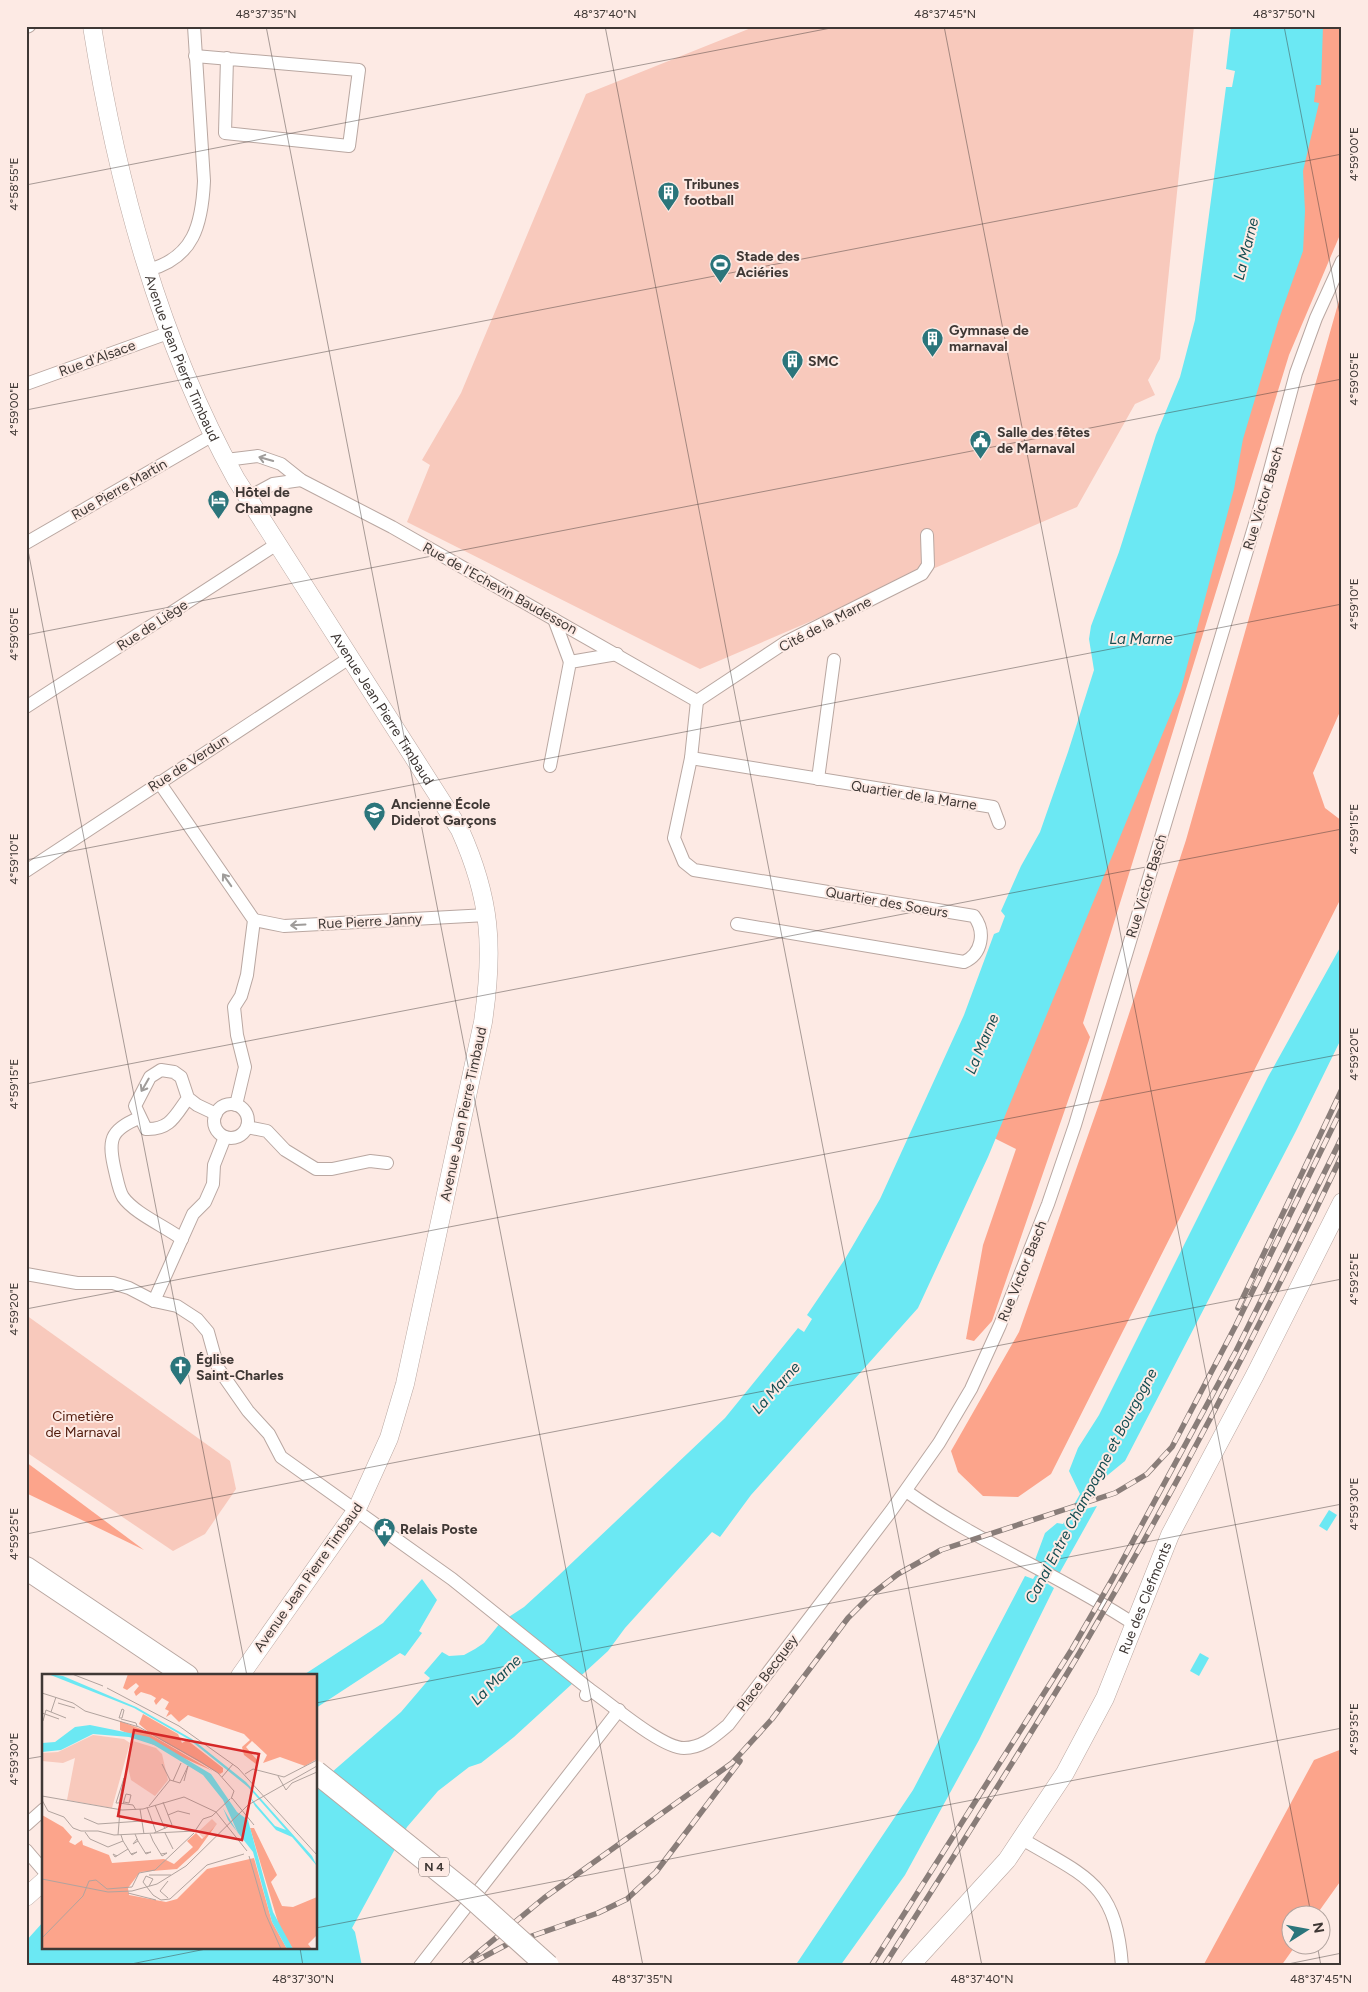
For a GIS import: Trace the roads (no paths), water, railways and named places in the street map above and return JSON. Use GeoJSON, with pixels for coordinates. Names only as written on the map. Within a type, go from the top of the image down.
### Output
{"type":"FeatureCollection","features":[{"type":"Feature","properties":{"kind":"highway"},"geometry":{"type":"LineString","coordinates":[[26,1568],[85,1605],[184,1674]]}},
{"type":"Feature","properties":{"kind":"highway","name":"N 4"},"geometry":{"type":"LineString","coordinates":[[318,1774],[469,1895],[548,1966]]}},
{"type":"Feature","properties":{"kind":"main road","name":"Avenue Jean Pierre Timbaud"},"geometry":{"type":"LineString","coordinates":[[92,26],[107,113],[148,270],[168,333],[213,435],[248,498],[460,830],[477,870],[487,915],[489,965],[483,1022],[407,1374],[389,1438],[356,1511],[241,1674]]}},
{"type":"Feature","properties":{"kind":"main road","name":"Rue des Clefmonts"},"geometry":{"type":"LineString","coordinates":[[910,1966],[993,1875],[1022,1839],[1053,1792],[1095,1720],[1113,1680],[1170,1535],[1256,1375],[1342,1202]]}},
{"type":"Feature","properties":{"kind":"main road"},"geometry":{"type":"LineString","coordinates":[[26,1896],[42,1882]]}},
{"type":"Feature","properties":{"kind":"street"},"geometry":{"type":"LineString","coordinates":[[148,270],[165,264],[182,253],[194,234],[203,203],[204,181],[194,26]]}},
{"type":"Feature","properties":{"kind":"street"},"geometry":{"type":"LineString","coordinates":[[195,56],[227,58],[359,70],[349,146],[225,133],[227,58]]}},
{"type":"Feature","properties":{"kind":"street","name":"Rue Victor Basch"},"geometry":{"type":"LineString","coordinates":[[906,1491],[939,1443],[971,1390],[1007,1308],[1048,1204],[1075,1125],[1263,499],[1296,373],[1313,326],[1342,261]]}},
{"type":"Feature","properties":{"kind":"street","name":"Rue d'Alsace"},"geometry":{"type":"LineString","coordinates":[[26,384],[168,333]]}},
{"type":"Feature","properties":{"kind":"street","name":"Rue Pierre Martin"},"geometry":{"type":"LineString","coordinates":[[26,543],[213,435]]}},
{"type":"Feature","properties":{"kind":"street","name":"Rue de l'Echevin Baudesson"},"geometry":{"type":"LineString","coordinates":[[226,460],[248,456],[270,459],[281,464],[301,480],[392,527],[696,701]]}},
{"type":"Feature","properties":{"kind":"street"},"geometry":{"type":"LineString","coordinates":[[248,498],[273,484],[301,480]]}},
{"type":"Feature","properties":{"kind":"street","name":"Cité de la Marne"},"geometry":{"type":"LineString","coordinates":[[696,701],[786,642],[922,574],[928,565],[927,535]]}},
{"type":"Feature","properties":{"kind":"street","name":"Rue de Liège"},"geometry":{"type":"LineString","coordinates":[[26,707],[277,544]]}},
{"type":"Feature","properties":{"kind":"street"},"geometry":{"type":"LineString","coordinates":[[550,766],[570,662],[554,619]]}},
{"type":"Feature","properties":{"kind":"street"},"geometry":{"type":"LineString","coordinates":[[570,662],[616,654]]}},
{"type":"Feature","properties":{"kind":"street","name":"Rue de Verdun"},"geometry":{"type":"LineString","coordinates":[[26,871],[159,782],[351,658]]}},
{"type":"Feature","properties":{"kind":"street"},"geometry":{"type":"LineString","coordinates":[[691,758],[818,779],[834,660]]}},
{"type":"Feature","properties":{"kind":"street","name":"Quartier des Soeurs"},"geometry":{"type":"LineString","coordinates":[[696,701],[691,758],[674,838],[684,862],[694,870],[974,916],[980,925],[981,938],[979,950],[973,958],[964,962],[737,924]]}},
{"type":"Feature","properties":{"kind":"street","name":"Quartier de la Marne"},"geometry":{"type":"LineString","coordinates":[[818,779],[993,807],[999,823]]}},
{"type":"Feature","properties":{"kind":"street"},"geometry":{"type":"LineString","coordinates":[[159,782],[254,920],[247,975],[241,996],[234,1008],[233,1019],[246,1067],[236,1105]]}},
{"type":"Feature","properties":{"kind":"street","name":"Rue Pierre Janny"},"geometry":{"type":"LineString","coordinates":[[254,920],[284,926],[487,915]]}},
{"type":"Feature","properties":{"kind":"street"},"geometry":{"type":"LineString","coordinates":[[188,1098],[169,1123],[158,1129],[146,1129],[139,1118],[135,1106],[150,1077],[161,1070],[174,1072],[181,1077],[188,1098],[197,1105],[216,1114]]}},
{"type":"Feature","properties":{"kind":"street"},"geometry":{"type":"LineString","coordinates":[[236,1105],[241,1107],[248,1116],[247,1127],[240,1135],[225,1137],[217,1130],[215,1125],[216,1114],[222,1107],[236,1105]]}},
{"type":"Feature","properties":{"kind":"street"},"geometry":{"type":"LineString","coordinates":[[139,1118],[123,1124],[113,1135],[110,1150],[123,1197],[142,1213],[182,1239]]}},
{"type":"Feature","properties":{"kind":"street"},"geometry":{"type":"LineString","coordinates":[[247,1127],[266,1131],[285,1150],[316,1169],[332,1169],[370,1161],[386,1163]]}},
{"type":"Feature","properties":{"kind":"street"},"geometry":{"type":"LineString","coordinates":[[154,1301],[194,1214],[205,1202],[213,1184],[214,1165],[225,1137]]}},
{"type":"Feature","properties":{"kind":"street","name":"Place Becquey"},"geometry":{"type":"LineString","coordinates":[[26,1274],[77,1283],[113,1283],[129,1288],[154,1301],[177,1306],[197,1319],[208,1332],[218,1368],[248,1411],[269,1434],[281,1457],[452,1579],[588,1692],[619,1710],[666,1744],[678,1747],[695,1746],[716,1736],[728,1725],[906,1491]]}},
{"type":"Feature","properties":{"kind":"street"},"geometry":{"type":"LineString","coordinates":[[906,1491],[979,1537],[1052,1575],[1134,1624]]}},
{"type":"Feature","properties":{"kind":"street"},"geometry":{"type":"LineString","coordinates":[[420,1966],[619,1710]]}},
{"type":"Feature","properties":{"kind":"street"},"geometry":{"type":"LineString","coordinates":[[26,1825],[42,1811]]}},
{"type":"Feature","properties":{"kind":"street"},"geometry":{"type":"LineString","coordinates":[[1022,1839],[1087,1877],[1100,1892],[1116,1923],[1122,1966]]}},
{"type":"Feature","properties":{"kind":"street"},"geometry":{"type":"LineString","coordinates":[[26,1850],[42,1868]]}},
{"type":"Feature","properties":{"kind":"water","name":"La Marne"},"geometry":{"type":"Polygon","coordinates":[[[1231,26],[1323,26],[1321,85],[1316,85],[1314,102],[1319,103],[1303,171],[1305,211],[1303,251],[1278,322],[1243,439],[1234,489],[1181,689],[988,1157],[918,1308],[751,1495],[720,1537],[712,1532],[625,1628],[608,1651],[514,1737],[481,1763],[469,1767],[438,1791],[407,1827],[352,1928],[355,1932],[362,1966],[26,1966],[26,1941],[42,1923],[42,1950],[318,1950],[318,1784],[401,1712],[430,1678],[424,1673],[442,1652],[449,1656],[464,1655],[484,1643],[501,1622],[524,1607],[725,1418],[798,1328],[804,1332],[812,1319],[807,1315],[845,1259],[880,1199],[964,1015],[994,934],[999,932],[1005,916],[1001,911],[1021,866],[1040,832],[1068,752],[1094,670],[1089,639],[1091,626],[1119,552],[1156,435],[1180,377],[1195,320],[1226,87],[1232,87],[1235,71],[1226,69],[1231,26]]]}},
{"type":"Feature","properties":{"kind":"water","name":"Canal Entre Champagne et Bourgogne"},"geometry":{"type":"Polygon","coordinates":[[[1342,944],[1342,1037],[1296,1131],[1125,1461],[1098,1483],[1085,1509],[1097,1506],[1059,1574],[1052,1570],[1045,1582],[1054,1588],[979,1740],[905,1875],[840,1966],[795,1966],[913,1790],[1025,1576],[1033,1579],[1042,1565],[1035,1560],[1045,1533],[1057,1523],[1063,1524],[1080,1494],[1069,1471],[1078,1448],[1099,1415],[1268,1077],[1342,944]]]}},
{"type":"Feature","properties":{"kind":"water"},"geometry":{"type":"Polygon","coordinates":[[[1329,1510],[1337,1515],[1327,1531],[1319,1526],[1329,1510]]]}},
{"type":"Feature","properties":{"kind":"water"},"geometry":{"type":"Polygon","coordinates":[[[422,1579],[437,1600],[419,1631],[422,1633],[405,1656],[400,1653],[318,1707],[318,1674],[305,1674],[383,1623],[422,1579]]]}},
{"type":"Feature","properties":{"kind":"water"},"geometry":{"type":"Polygon","coordinates":[[[1200,1653],[1209,1658],[1199,1676],[1190,1671],[1200,1653]]]}},
{"type":"Feature","properties":{"kind":"railway"},"geometry":{"type":"LineString","coordinates":[[1238,1308],[1342,1089]]}},
{"type":"Feature","properties":{"kind":"railway"},"geometry":{"type":"LineString","coordinates":[[462,1966],[544,1898],[732,1763],[772,1719],[848,1618],[872,1594],[898,1574],[941,1550],[1115,1493],[1147,1474],[1172,1447],[1236,1325],[1342,1108]]}},
{"type":"Feature","properties":{"kind":"railway"},"geometry":{"type":"LineString","coordinates":[[871,1966],[1072,1649],[1113,1578],[1236,1351],[1342,1137]]}},
{"type":"Feature","properties":{"kind":"railway"},"geometry":{"type":"LineString","coordinates":[[884,1966],[1032,1731],[1150,1530],[1249,1344],[1342,1155]]}},
{"type":"Feature","properties":{"kind":"railway"},"geometry":{"type":"LineString","coordinates":[[474,1962],[506,1945],[598,1913],[627,1899],[656,1872],[740,1761]]}},
{"type":"Feature","properties":{"kind":"place","name":"Tribunes football"},"geometry":{"type":"Point","coordinates":[668,211]}},
{"type":"Feature","properties":{"kind":"place","name":"Stade des Aciéries"},"geometry":{"type":"Point","coordinates":[720,283]}},
{"type":"Feature","properties":{"kind":"place","name":"Gymnase de marnaval"},"geometry":{"type":"Point","coordinates":[933,357]}},
{"type":"Feature","properties":{"kind":"place","name":"SMC"},"geometry":{"type":"Point","coordinates":[792,380]}},
{"type":"Feature","properties":{"kind":"place","name":"Salle des fêtes de Marnaval"},"geometry":{"type":"Point","coordinates":[981,459]}},
{"type":"Feature","properties":{"kind":"place","name":"Hôtel de Champagne"},"geometry":{"type":"Point","coordinates":[219,519]}},
{"type":"Feature","properties":{"kind":"place","name":"Ancienne École Diderot Garçons"},"geometry":{"type":"Point","coordinates":[375,831]}},
{"type":"Feature","properties":{"kind":"place","name":"Église Saint-Charles"},"geometry":{"type":"Point","coordinates":[180,1386]}},
{"type":"Feature","properties":{"kind":"place","name":"Relais Poste"},"geometry":{"type":"Point","coordinates":[384,1548]}},
{"type":"Feature","properties":{"kind":"park label","name":"Cimetière de Marnaval"},"geometry":{"type":"Point","coordinates":[83,1424]}}]}
